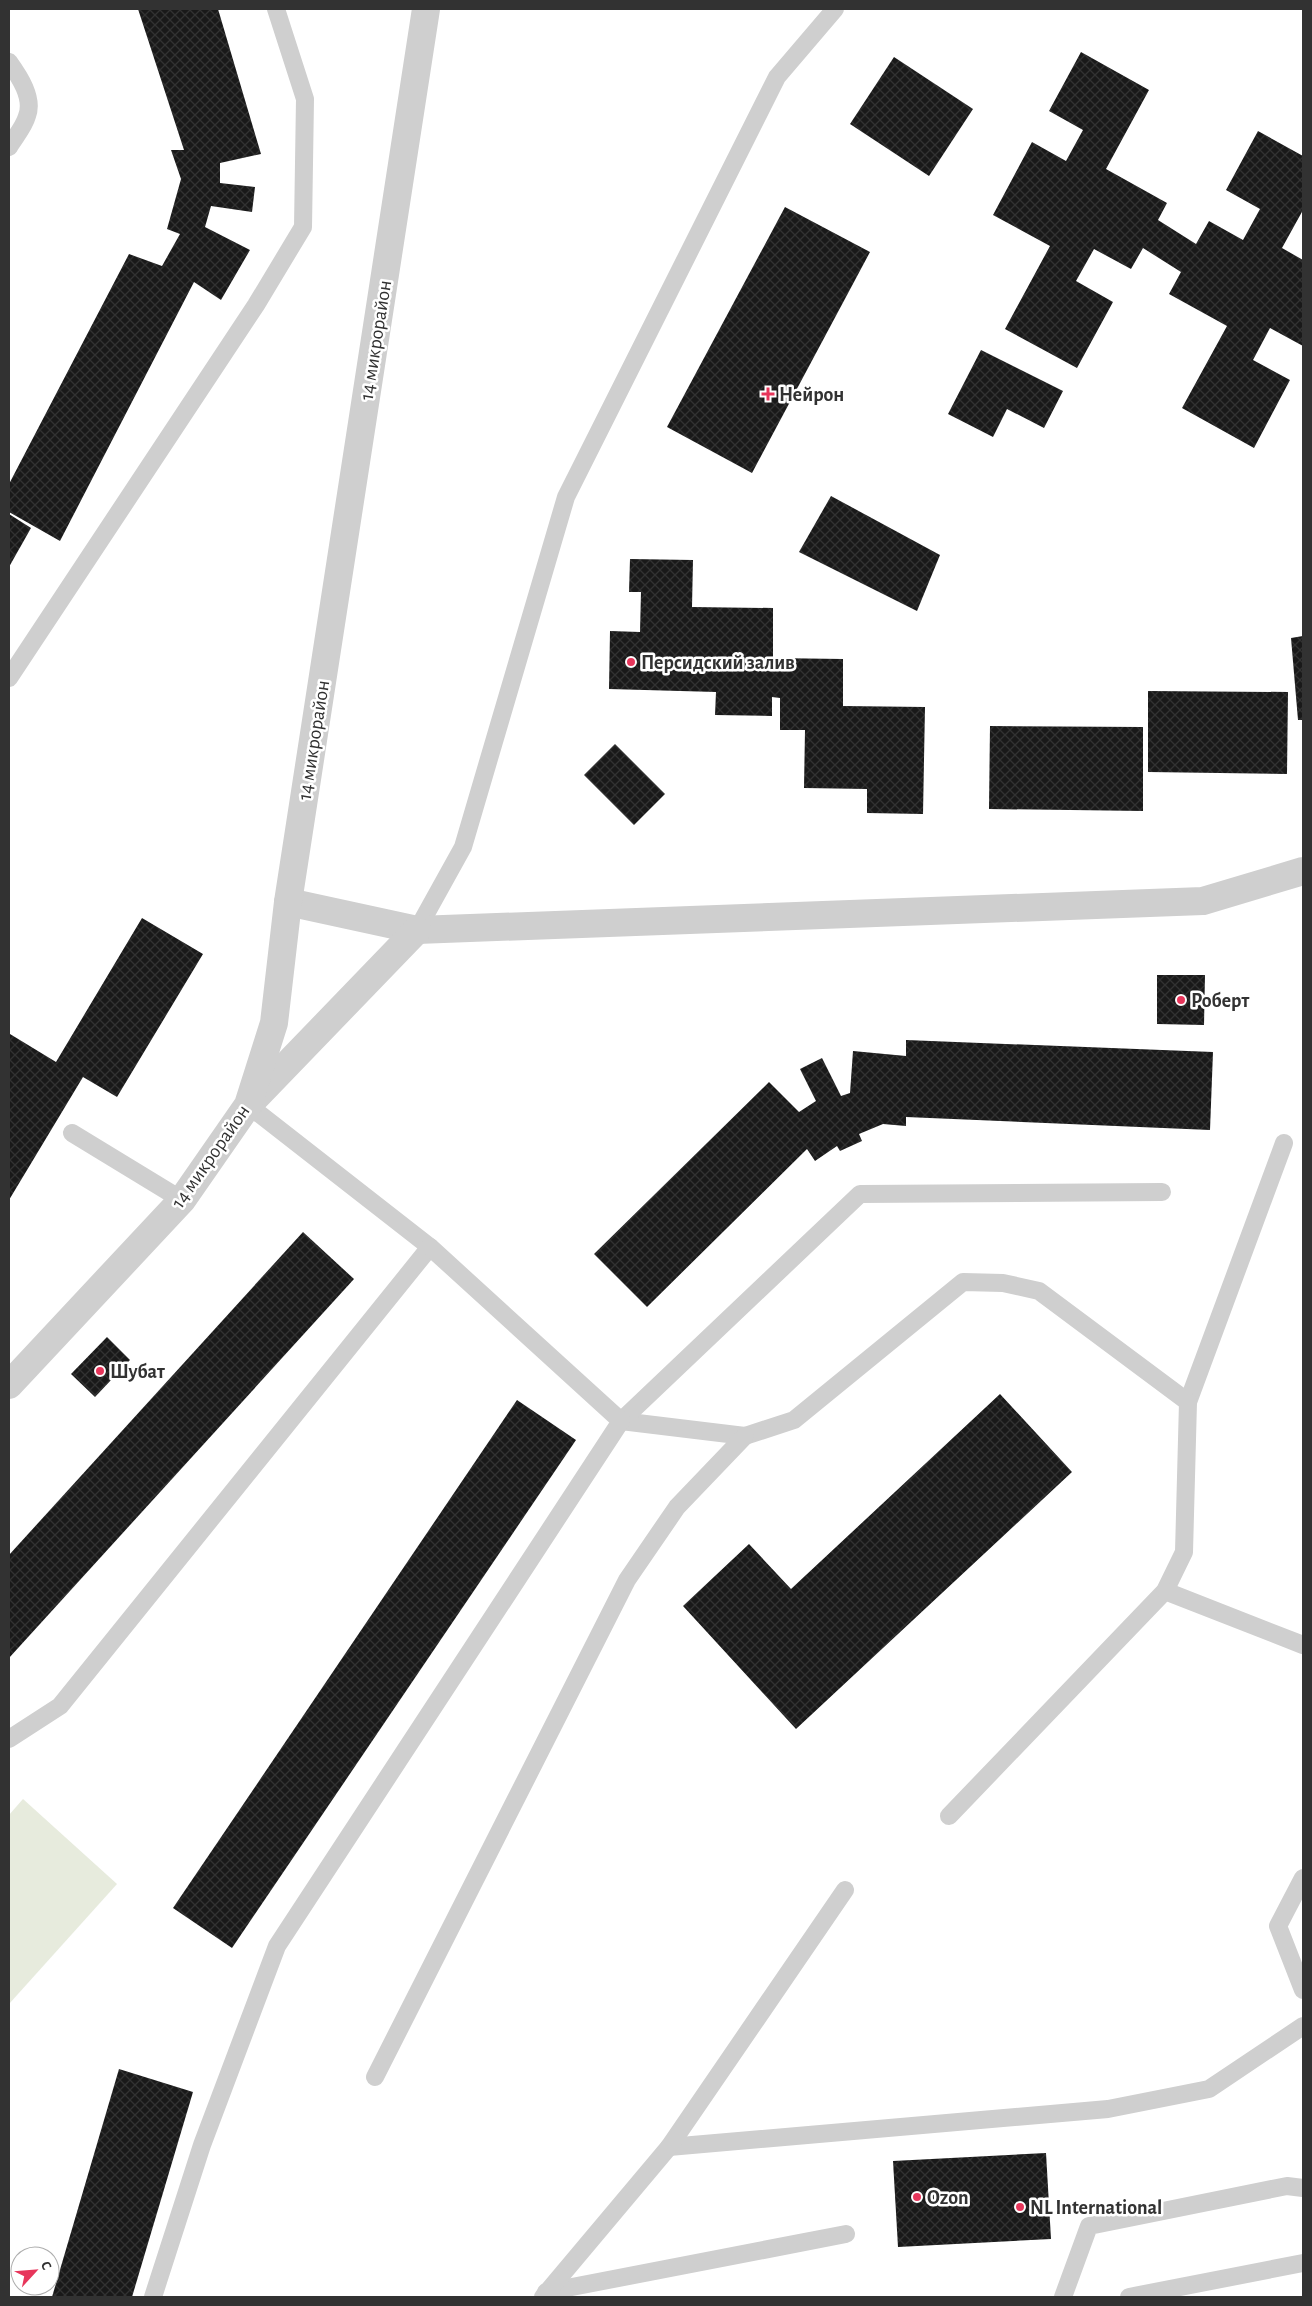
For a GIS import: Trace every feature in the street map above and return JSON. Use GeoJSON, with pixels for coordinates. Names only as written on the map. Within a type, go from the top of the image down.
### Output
{"type":"FeatureCollection","features":[{"type":"Feature","properties":{"kind":"street","name":"14 микрорайон"},"geometry":{"type":"LineString","coordinates":[[9,1385],[182,1200],[248,1105],[274,1023],[288,902],[426,9]]}},
{"type":"Feature","properties":{"kind":"street"},"geometry":{"type":"LineString","coordinates":[[288,902],[416,930],[1203,900],[1303,871]]}},
{"type":"Feature","properties":{"kind":"street"},"geometry":{"type":"LineString","coordinates":[[248,1105],[416,930]]}},
{"type":"Feature","properties":{"kind":"lane"},"geometry":{"type":"LineString","coordinates":[[9,678],[250,314],[303,227],[305,99],[276,9]]}},
{"type":"Feature","properties":{"kind":"lane"},"geometry":{"type":"LineString","coordinates":[[416,930],[463,847],[566,497],[777,77],[835,9]]}},
{"type":"Feature","properties":{"kind":"lane"},"geometry":{"type":"LineString","coordinates":[[9,62],[21,77],[27,97],[28,115],[9,147]]}},
{"type":"Feature","properties":{"kind":"lane"},"geometry":{"type":"LineString","coordinates":[[248,1105],[430,1247],[621,1422],[745,1436],[794,1420],[963,1282],[1004,1283],[1040,1291],[1188,1402]]}},
{"type":"Feature","properties":{"kind":"lane"},"geometry":{"type":"LineString","coordinates":[[72,1133],[182,1200]]}},
{"type":"Feature","properties":{"kind":"lane"},"geometry":{"type":"LineString","coordinates":[[949,1816],[1165,1591],[1184,1552],[1188,1402],[1284,1143]]}},
{"type":"Feature","properties":{"kind":"lane"},"geometry":{"type":"LineString","coordinates":[[153,2297],[202,2145],[276,1946],[621,1422],[860,1194],[1162,1192]]}},
{"type":"Feature","properties":{"kind":"lane"},"geometry":{"type":"LineString","coordinates":[[9,1739],[60,1706],[430,1247]]}},
{"type":"Feature","properties":{"kind":"lane"},"geometry":{"type":"LineString","coordinates":[[375,2077],[627,1580],[677,1507],[745,1436]]}},
{"type":"Feature","properties":{"kind":"lane"},"geometry":{"type":"LineString","coordinates":[[1165,1591],[1303,1645]]}},
{"type":"Feature","properties":{"kind":"lane"},"geometry":{"type":"LineString","coordinates":[[1303,1878],[1278,1926],[1303,1990]]}},
{"type":"Feature","properties":{"kind":"lane"},"geometry":{"type":"LineString","coordinates":[[545,2295],[669,2147],[845,1890]]}},
{"type":"Feature","properties":{"kind":"lane"},"geometry":{"type":"LineString","coordinates":[[669,2147],[1108,2109],[1209,2089],[1303,2026]]}},
{"type":"Feature","properties":{"kind":"lane"},"geometry":{"type":"LineString","coordinates":[[1063,2297],[1089,2226],[1287,2186],[1303,2188]]}},
{"type":"Feature","properties":{"kind":"lane"},"geometry":{"type":"LineString","coordinates":[[545,2295],[846,2234]]}},
{"type":"Feature","properties":{"kind":"lane"},"geometry":{"type":"LineString","coordinates":[[1129,2297],[1303,2263]]}},
{"type":"Feature","properties":{"kind":"shaded area"},"geometry":{"type":"Polygon","coordinates":[[[23,1799],[117,1884],[9,2004],[9,1815],[23,1799]]]}},
{"type":"Feature","properties":{"kind":"building"},"geometry":{"type":"Polygon","coordinates":[[[138,9],[218,9],[261,154],[220,163],[220,183],[255,187],[252,212],[211,206],[205,227],[250,250],[221,300],[194,282],[60,541],[9,512],[9,484],[129,254],[162,266],[180,234],[167,229],[181,179],[171,150],[184,150],[138,9]]]}},
{"type":"Feature","properties":{"kind":"building"},"geometry":{"type":"Polygon","coordinates":[[[1081,52],[1149,90],[1106,169],[1167,203],[1158,220],[1196,244],[1209,221],[1243,240],[1260,209],[1226,190],[1258,131],[1303,156],[1303,210],[1282,248],[1303,260],[1303,346],[1270,328],[1253,360],[1290,380],[1254,448],[1182,408],[1227,326],[1169,294],[1181,272],[1143,248],[1131,269],[1094,249],[1076,281],[1113,302],[1077,368],[1005,329],[1050,246],[993,215],[1032,142],[1066,161],[1083,130],[1049,111],[1081,52]]]}},
{"type":"Feature","properties":{"kind":"building"},"geometry":{"type":"Polygon","coordinates":[[[894,57],[973,109],[929,176],[850,124],[894,57]]]}},
{"type":"Feature","properties":{"kind":"building"},"geometry":{"type":"Polygon","coordinates":[[[785,207],[870,252],[752,473],[667,427],[785,207]]]}},
{"type":"Feature","properties":{"kind":"building"},"geometry":{"type":"Polygon","coordinates":[[[981,350],[1063,391],[1044,428],[1007,409],[993,437],[948,414],[981,350]]]}},
{"type":"Feature","properties":{"kind":"building"},"geometry":{"type":"Polygon","coordinates":[[[831,496],[940,555],[917,611],[799,552],[831,496]]]}},
{"type":"Feature","properties":{"kind":"building"},"geometry":{"type":"Polygon","coordinates":[[[9,514],[31,528],[9,567],[9,514]]]}},
{"type":"Feature","properties":{"kind":"building"},"geometry":{"type":"Polygon","coordinates":[[[630,559],[693,560],[692,607],[773,608],[773,658],[843,659],[843,706],[925,707],[923,814],[867,813],[867,789],[804,788],[805,730],[780,730],[780,698],[772,697],[772,716],[715,715],[716,692],[609,689],[610,631],[640,632],[641,592],[629,592],[630,559]]]}},
{"type":"Feature","properties":{"kind":"building"},"geometry":{"type":"Polygon","coordinates":[[[1303,636],[1303,720],[1298,720],[1291,638],[1303,636]]]}},
{"type":"Feature","properties":{"kind":"building"},"geometry":{"type":"Polygon","coordinates":[[[1148,691],[1288,692],[1287,774],[1148,772],[1148,691]]]}},
{"type":"Feature","properties":{"kind":"building"},"geometry":{"type":"Polygon","coordinates":[[[990,726],[1143,727],[1143,811],[989,809],[990,726]]]}},
{"type":"Feature","properties":{"kind":"building"},"geometry":{"type":"Polygon","coordinates":[[[615,744],[665,794],[634,825],[584,775],[615,744]]]}},
{"type":"Feature","properties":{"kind":"building"},"geometry":{"type":"Polygon","coordinates":[[[142,918],[203,954],[117,1097],[83,1077],[9,1200],[10,1034],[56,1062],[142,918]]]}},
{"type":"Feature","properties":{"kind":"building"},"geometry":{"type":"Polygon","coordinates":[[[1157,975],[1205,975],[1204,1025],[1157,1024],[1157,975]]]}},
{"type":"Feature","properties":{"kind":"building"},"geometry":{"type":"Polygon","coordinates":[[[906,1040],[1213,1052],[1210,1130],[906,1117],[906,1126],[883,1124],[859,1134],[862,1141],[840,1151],[837,1146],[815,1161],[807,1149],[647,1307],[594,1254],[769,1082],[799,1112],[816,1101],[800,1069],[822,1058],[841,1096],[850,1093],[853,1051],[906,1056],[906,1040]]]}},
{"type":"Feature","properties":{"kind":"building"},"geometry":{"type":"Polygon","coordinates":[[[303,1232],[354,1279],[9,1658],[9,1555],[303,1232]]]}},
{"type":"Feature","properties":{"kind":"building"},"geometry":{"type":"Polygon","coordinates":[[[107,1337],[130,1360],[95,1397],[71,1374],[107,1337]]]}},
{"type":"Feature","properties":{"kind":"building"},"geometry":{"type":"Polygon","coordinates":[[[1000,1394],[1072,1472],[796,1729],[683,1606],[749,1544],[791,1589],[1000,1394]]]}},
{"type":"Feature","properties":{"kind":"building"},"geometry":{"type":"Polygon","coordinates":[[[517,1400],[576,1440],[232,1948],[173,1908],[517,1400]]]}},
{"type":"Feature","properties":{"kind":"building"},"geometry":{"type":"Polygon","coordinates":[[[119,2069],[193,2092],[132,2297],[52,2297],[60,2296],[60,2270],[119,2069]]]}},
{"type":"Feature","properties":{"kind":"building"},"geometry":{"type":"Polygon","coordinates":[[[1046,2153],[1051,2239],[898,2247],[893,2161],[1046,2153]]]}},
{"type":"Feature","properties":{"kind":"place","name":"Нейрон"},"geometry":{"type":"Point","coordinates":[768,394]}},
{"type":"Feature","properties":{"kind":"place","name":"Персидский залив"},"geometry":{"type":"Point","coordinates":[631,662]}},
{"type":"Feature","properties":{"kind":"place","name":"Роберт"},"geometry":{"type":"Point","coordinates":[1181,1000]}},
{"type":"Feature","properties":{"kind":"place","name":"Шубат"},"geometry":{"type":"Point","coordinates":[100,1371]}},
{"type":"Feature","properties":{"kind":"place","name":"Ozon"},"geometry":{"type":"Point","coordinates":[917,2197]}},
{"type":"Feature","properties":{"kind":"place","name":"NL International"},"geometry":{"type":"Point","coordinates":[1020,2207]}}]}
